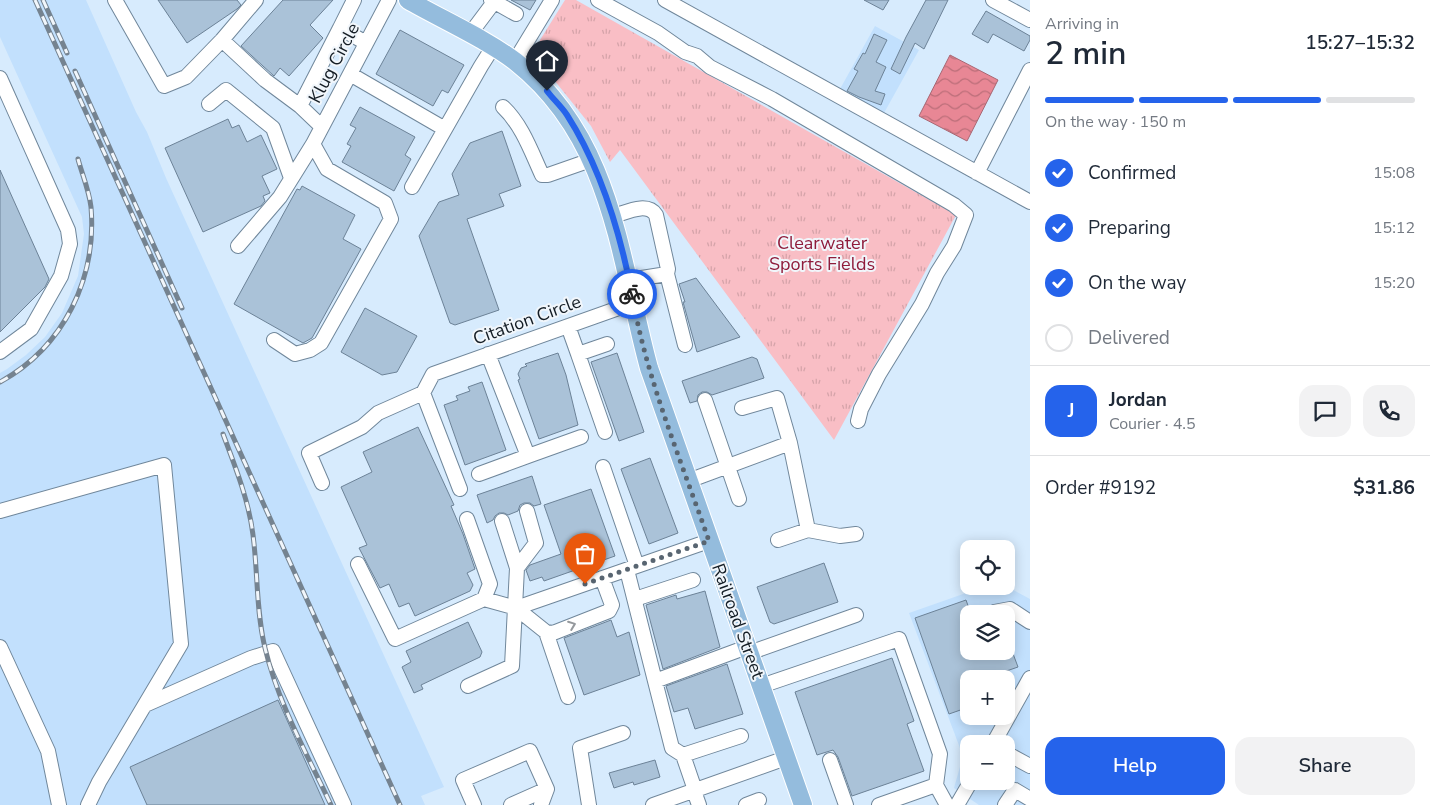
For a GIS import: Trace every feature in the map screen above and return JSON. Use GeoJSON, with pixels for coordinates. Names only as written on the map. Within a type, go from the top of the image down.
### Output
{"type":"FeatureCollection","features":[{"type":"Feature","properties":{"kind":"main road","name":"Railroad Street"},"geometry":{"type":"LineString","coordinates":[[408,0],[493,47],[515,61],[537,80],[566,113],[591,160],[613,216],[649,368],[803,805]]}},
{"type":"Feature","properties":{"kind":"street"},"geometry":{"type":"LineString","coordinates":[[115,0],[164,86],[186,77],[222,40],[256,0]]}},
{"type":"Feature","properties":{"kind":"street"},"geometry":{"type":"LineString","coordinates":[[300,106],[354,0]]}},
{"type":"Feature","properties":{"kind":"street","name":"Klug Circle"},"geometry":{"type":"LineString","coordinates":[[238,246],[280,197],[313,144],[389,0]]}},
{"type":"Feature","properties":{"kind":"street"},"geometry":{"type":"LineString","coordinates":[[515,61],[552,0]]}},
{"type":"Feature","properties":{"kind":"street"},"geometry":{"type":"LineString","coordinates":[[598,0],[658,33],[685,52],[697,56],[710,67],[772,98],[859,149],[954,205],[966,216],[954,246],[937,273],[922,304],[879,374],[861,409],[858,421]]}},
{"type":"Feature","properties":{"kind":"street"},"geometry":{"type":"LineString","coordinates":[[665,0],[1030,202]]}},
{"type":"Feature","properties":{"kind":"street"},"geometry":{"type":"LineString","coordinates":[[993,0],[1030,20]]}},
{"type":"Feature","properties":{"kind":"street"},"geometry":{"type":"LineString","coordinates":[[470,34],[493,1],[516,14]]}},
{"type":"Feature","properties":{"kind":"street"},"geometry":{"type":"LineString","coordinates":[[340,28],[366,43]]}},
{"type":"Feature","properties":{"kind":"street"},"geometry":{"type":"LineString","coordinates":[[222,40],[265,80],[300,106],[322,126]]}},
{"type":"Feature","properties":{"kind":"street"},"geometry":{"type":"LineString","coordinates":[[412,187],[480,66],[493,47]]}},
{"type":"Feature","properties":{"kind":"street"},"geometry":{"type":"LineString","coordinates":[[977,173],[1030,70]]}},
{"type":"Feature","properties":{"kind":"street"},"geometry":{"type":"LineString","coordinates":[[350,74],[445,129]]}},
{"type":"Feature","properties":{"kind":"street"},"geometry":{"type":"LineString","coordinates":[[0,78],[68,230],[70,244],[61,276],[31,329],[0,352]]}},
{"type":"Feature","properties":{"kind":"street"},"geometry":{"type":"LineString","coordinates":[[208,104],[226,90],[273,128],[292,178]]}},
{"type":"Feature","properties":{"kind":"street"},"geometry":{"type":"LineString","coordinates":[[502,107],[512,115],[523,133],[542,175],[548,175],[591,160]]}},
{"type":"Feature","properties":{"kind":"street"},"geometry":{"type":"LineString","coordinates":[[274,340],[295,354],[310,350],[321,343],[391,219],[385,202],[327,169],[313,144]]}},
{"type":"Feature","properties":{"kind":"street"},"geometry":{"type":"LineString","coordinates":[[613,216],[641,208],[654,211],[668,269],[666,274],[685,345]]}},
{"type":"Feature","properties":{"kind":"street"},"geometry":{"type":"LineString","coordinates":[[629,280],[666,274]]}},
{"type":"Feature","properties":{"kind":"street","name":"Citation Circle"},"geometry":{"type":"LineString","coordinates":[[423,393],[433,374],[633,302]]}},
{"type":"Feature","properties":{"kind":"street"},"geometry":{"type":"LineString","coordinates":[[568,326],[605,432]]}},
{"type":"Feature","properties":{"kind":"street"},"geometry":{"type":"LineString","coordinates":[[578,354],[607,344]]}},
{"type":"Feature","properties":{"kind":"street"},"geometry":{"type":"LineString","coordinates":[[488,354],[528,456]]}},
{"type":"Feature","properties":{"kind":"street"},"geometry":{"type":"LineString","coordinates":[[322,484],[309,454],[362,427],[378,413],[423,393],[460,489]]}},
{"type":"Feature","properties":{"kind":"street"},"geometry":{"type":"LineString","coordinates":[[742,408],[777,398],[790,443],[808,530]]}},
{"type":"Feature","properties":{"kind":"street"},"geometry":{"type":"LineString","coordinates":[[705,400],[739,499]]}},
{"type":"Feature","properties":{"kind":"street"},"geometry":{"type":"LineString","coordinates":[[479,474],[580,438]]}},
{"type":"Feature","properties":{"kind":"street"},"geometry":{"type":"LineString","coordinates":[[688,481],[790,443]]}},
{"type":"Feature","properties":{"kind":"street"},"geometry":{"type":"LineString","coordinates":[[0,511],[164,465],[181,644],[99,782],[88,805]]}},
{"type":"Feature","properties":{"kind":"street"},"geometry":{"type":"LineString","coordinates":[[603,467],[632,568],[636,599],[672,748],[684,755],[699,805]]}},
{"type":"Feature","properties":{"kind":"street"},"geometry":{"type":"LineString","coordinates":[[517,568],[536,542],[527,511]]}},
{"type":"Feature","properties":{"kind":"street"},"geometry":{"type":"LineString","coordinates":[[467,519],[490,584],[484,599]]}},
{"type":"Feature","properties":{"kind":"street"},"geometry":{"type":"LineString","coordinates":[[468,686],[512,666],[517,568],[502,521]]}},
{"type":"Feature","properties":{"kind":"street"},"geometry":{"type":"LineString","coordinates":[[778,540],[808,530],[840,536],[856,534]]}},
{"type":"Feature","properties":{"kind":"street"},"geometry":{"type":"LineString","coordinates":[[516,608],[709,541]]}},
{"type":"Feature","properties":{"kind":"street"},"geometry":{"type":"LineString","coordinates":[[358,564],[395,638],[484,599],[516,608],[546,632],[553,633],[608,611],[612,604],[602,578]]}},
{"type":"Feature","properties":{"kind":"street"},"geometry":{"type":"LineString","coordinates":[[636,599],[693,580]]}},
{"type":"Feature","properties":{"kind":"street"},"geometry":{"type":"LineString","coordinates":[[1015,612],[1030,622]]}},
{"type":"Feature","properties":{"kind":"street"},"geometry":{"type":"LineString","coordinates":[[656,681],[856,615]]}},
{"type":"Feature","properties":{"kind":"street"},"geometry":{"type":"LineString","coordinates":[[546,632],[568,698]]}},
{"type":"Feature","properties":{"kind":"street"},"geometry":{"type":"LineString","coordinates":[[761,686],[899,639],[940,754],[936,785],[947,805]]}},
{"type":"Feature","properties":{"kind":"street"},"geometry":{"type":"LineString","coordinates":[[0,647],[48,751],[59,805]]}},
{"type":"Feature","properties":{"kind":"street"},"geometry":{"type":"LineString","coordinates":[[145,705],[251,658],[273,651],[344,805]]}},
{"type":"Feature","properties":{"kind":"street"},"geometry":{"type":"LineString","coordinates":[[998,735],[1030,678]]}},
{"type":"Feature","properties":{"kind":"street"},"geometry":{"type":"LineString","coordinates":[[589,805],[580,748],[623,733]]}},
{"type":"Feature","properties":{"kind":"street"},"geometry":{"type":"LineString","coordinates":[[684,755],[741,736]]}},
{"type":"Feature","properties":{"kind":"street"},"geometry":{"type":"LineString","coordinates":[[474,805],[463,780],[530,751],[546,789],[541,805]]}},
{"type":"Feature","properties":{"kind":"street"},"geometry":{"type":"LineString","coordinates":[[657,804],[786,758]]}},
{"type":"Feature","properties":{"kind":"street"},"geometry":{"type":"LineString","coordinates":[[1015,758],[1030,766]]}},
{"type":"Feature","properties":{"kind":"street"},"geometry":{"type":"LineString","coordinates":[[830,760],[846,805]]}},
{"type":"Feature","properties":{"kind":"street"},"geometry":{"type":"LineString","coordinates":[[879,805],[936,785]]}},
{"type":"Feature","properties":{"kind":"street"},"geometry":{"type":"LineString","coordinates":[[511,805],[546,789]]}},
{"type":"Feature","properties":{"kind":"street"},"geometry":{"type":"LineString","coordinates":[[957,805],[966,790]]}},
{"type":"Feature","properties":{"kind":"street"},"geometry":{"type":"LineString","coordinates":[[1005,805],[1015,790],[1030,799]]}},
{"type":"Feature","properties":{"kind":"shaded area"},"geometry":{"type":"Polygon","coordinates":[[[0,0],[86,0],[444,787],[421,796],[425,805],[0,805],[0,373],[26,355],[45,337],[62,313],[78,276],[84,234],[82,217],[0,37],[0,0]]]}},
{"type":"Feature","properties":{"kind":"shaded area"},"geometry":{"type":"Polygon","coordinates":[[[875,26],[919,50],[884,113],[840,89],[875,26]]]}},
{"type":"Feature","properties":{"kind":"shaded area"},"geometry":{"type":"Polygon","coordinates":[[[1015,591],[1030,599],[1030,805],[979,805],[954,788],[960,767],[960,790],[1015,790],[1015,735],[960,735],[960,748],[909,613],[960,595],[1015,595],[1015,591]]]}},
{"type":"Feature","properties":{"kind":"green space","name":"Clearwater Sports Fields"},"geometry":{"type":"Polygon","coordinates":[[[565,0],[576,0],[956,215],[834,440],[620,150],[610,162],[591,126],[538,60],[540,40],[565,0]]]}},
{"type":"Feature","properties":{"kind":"water"},"geometry":{"type":"Polygon","coordinates":[[[950,55],[998,80],[967,141],[919,116],[950,55]]]}},
{"type":"Feature","properties":{"kind":"building"},"geometry":{"type":"Polygon","coordinates":[[[158,0],[237,0],[241,5],[187,43],[158,0]]]}},
{"type":"Feature","properties":{"kind":"building"},"geometry":{"type":"Polygon","coordinates":[[[283,0],[333,0],[310,25],[323,38],[289,76],[280,68],[274,76],[241,46],[283,0]]]}},
{"type":"Feature","properties":{"kind":"building"},"geometry":{"type":"Polygon","coordinates":[[[511,0],[536,0],[530,10],[511,0]]]}},
{"type":"Feature","properties":{"kind":"building"},"geometry":{"type":"Polygon","coordinates":[[[864,0],[889,0],[883,10],[864,0]]]}},
{"type":"Feature","properties":{"kind":"building"},"geometry":{"type":"Polygon","coordinates":[[[926,0],[948,0],[924,49],[915,43],[900,74],[891,69],[926,0]]]}},
{"type":"Feature","properties":{"kind":"building"},"geometry":{"type":"Polygon","coordinates":[[[986,11],[1030,36],[1024,51],[993,34],[988,43],[972,34],[986,11]]]}},
{"type":"Feature","properties":{"kind":"building"},"geometry":{"type":"Polygon","coordinates":[[[400,30],[464,65],[448,93],[442,90],[433,106],[376,74],[400,30]]]}},
{"type":"Feature","properties":{"kind":"building"},"geometry":{"type":"Polygon","coordinates":[[[874,34],[887,40],[876,62],[886,67],[875,91],[885,94],[881,105],[847,91],[858,71],[854,69],[863,53],[865,54],[874,34]]]}},
{"type":"Feature","properties":{"kind":"building"},"geometry":{"type":"Polygon","coordinates":[[[360,107],[415,137],[405,155],[411,159],[394,191],[342,162],[351,146],[347,144],[356,128],[350,125],[360,107]]]}},
{"type":"Feature","properties":{"kind":"building"},"geometry":{"type":"Polygon","coordinates":[[[228,119],[232,128],[239,125],[247,142],[261,135],[277,169],[262,176],[270,193],[263,196],[265,201],[261,206],[203,232],[165,148],[228,119]]]}},
{"type":"Feature","properties":{"kind":"building"},"geometry":{"type":"Polygon","coordinates":[[[502,131],[521,186],[499,194],[504,206],[467,219],[499,310],[455,325],[450,323],[419,236],[439,202],[459,195],[452,174],[470,143],[502,131]]]}},
{"type":"Feature","properties":{"kind":"building"},"geometry":{"type":"Polygon","coordinates":[[[0,170],[49,279],[45,287],[0,332],[0,170]]]}},
{"type":"Feature","properties":{"kind":"building"},"geometry":{"type":"Polygon","coordinates":[[[302,186],[355,215],[343,239],[361,249],[312,338],[303,343],[234,304],[297,189],[300,190],[302,186]]]}},
{"type":"Feature","properties":{"kind":"building"},"geometry":{"type":"Polygon","coordinates":[[[696,278],[740,337],[697,352],[679,284],[696,278]]]}},
{"type":"Feature","properties":{"kind":"building"},"geometry":{"type":"Polygon","coordinates":[[[365,308],[417,336],[397,372],[382,375],[341,352],[365,308]]]}},
{"type":"Feature","properties":{"kind":"building"},"geometry":{"type":"Polygon","coordinates":[[[558,353],[566,375],[578,425],[539,439],[518,380],[520,379],[518,374],[521,368],[527,366],[525,364],[558,353]]]}},
{"type":"Feature","properties":{"kind":"building"},"geometry":{"type":"Polygon","coordinates":[[[617,353],[644,432],[619,441],[591,362],[617,353]]]}},
{"type":"Feature","properties":{"kind":"building"},"geometry":{"type":"Polygon","coordinates":[[[752,357],[757,359],[764,378],[712,395],[702,392],[698,395],[697,401],[690,403],[682,381],[752,357]]]}},
{"type":"Feature","properties":{"kind":"building"},"geometry":{"type":"Polygon","coordinates":[[[482,382],[506,450],[465,465],[444,405],[458,400],[456,396],[470,391],[468,387],[482,382]]]}},
{"type":"Feature","properties":{"kind":"building"},"geometry":{"type":"Polygon","coordinates":[[[418,427],[454,505],[451,506],[475,569],[467,573],[473,585],[470,591],[415,616],[409,603],[399,607],[389,584],[380,588],[359,548],[367,545],[341,487],[372,472],[363,452],[418,427]]]}},
{"type":"Feature","properties":{"kind":"building"},"geometry":{"type":"Polygon","coordinates":[[[650,458],[678,533],[649,544],[621,469],[650,458]]]}},
{"type":"Feature","properties":{"kind":"building"},"geometry":{"type":"Polygon","coordinates":[[[532,476],[541,504],[534,506],[530,503],[524,503],[520,505],[518,511],[508,515],[499,513],[493,520],[487,523],[477,495],[532,476]]]}},
{"type":"Feature","properties":{"kind":"building"},"geometry":{"type":"Polygon","coordinates":[[[591,489],[615,556],[544,581],[542,577],[530,581],[526,570],[530,565],[561,554],[544,505],[591,489]]]}},
{"type":"Feature","properties":{"kind":"building"},"geometry":{"type":"Polygon","coordinates":[[[824,563],[838,602],[774,624],[770,622],[757,587],[824,563]]]}},
{"type":"Feature","properties":{"kind":"building"},"geometry":{"type":"Polygon","coordinates":[[[705,591],[720,647],[663,669],[646,605],[676,595],[677,599],[705,591]]]}},
{"type":"Feature","properties":{"kind":"building"},"geometry":{"type":"Polygon","coordinates":[[[966,600],[968,605],[960,605],[960,660],[1015,659],[1018,667],[1009,670],[960,670],[960,710],[949,714],[915,618],[966,600]]]}},
{"type":"Feature","properties":{"kind":"building"},"geometry":{"type":"Polygon","coordinates":[[[611,620],[617,637],[629,632],[640,675],[584,695],[564,638],[611,620]]]}},
{"type":"Feature","properties":{"kind":"building"},"geometry":{"type":"Polygon","coordinates":[[[468,622],[482,652],[480,657],[421,685],[423,689],[414,693],[402,667],[411,662],[406,651],[468,622]]]}},
{"type":"Feature","properties":{"kind":"building"},"geometry":{"type":"Polygon","coordinates":[[[892,658],[914,721],[907,724],[924,771],[852,796],[838,757],[833,750],[817,755],[795,692],[892,658]]]}},
{"type":"Feature","properties":{"kind":"building"},"geometry":{"type":"Polygon","coordinates":[[[727,664],[743,714],[695,729],[688,708],[674,712],[666,686],[727,664]]]}},
{"type":"Feature","properties":{"kind":"building"},"geometry":{"type":"Polygon","coordinates":[[[278,700],[325,805],[147,805],[130,767],[278,700]]]}},
{"type":"Feature","properties":{"kind":"building"},"geometry":{"type":"Polygon","coordinates":[[[655,760],[660,777],[634,785],[633,782],[614,788],[609,773],[655,760]]]}},
{"type":"Feature","properties":{"kind":"railway"},"geometry":{"type":"LineString","coordinates":[[35,0],[400,805]]}},
{"type":"Feature","properties":{"kind":"railway"},"geometry":{"type":"LineString","coordinates":[[43,0],[67,53]]}},
{"type":"Feature","properties":{"kind":"railway"},"geometry":{"type":"LineString","coordinates":[[75,71],[182,308]]}},
{"type":"Feature","properties":{"kind":"railway"},"geometry":{"type":"LineString","coordinates":[[0,382],[23,367],[42,350],[72,308],[82,284],[88,259],[91,207],[78,159]]}},
{"type":"Feature","properties":{"kind":"railway"},"geometry":{"type":"LineString","coordinates":[[223,434],[241,484],[251,522],[255,549],[260,620],[265,648],[277,689],[331,805]]}},
{"type":"Feature","properties":{"kind":"way so far"},"geometry":{"type":"LineString","coordinates":[[585,584],[709,541],[649,368],[632,294]]}},
{"type":"Feature","properties":{"kind":"route"},"geometry":{"type":"LineString","coordinates":[[547,91],[566,113],[587,150],[604,190],[613,216],[632,294]]}}]}
